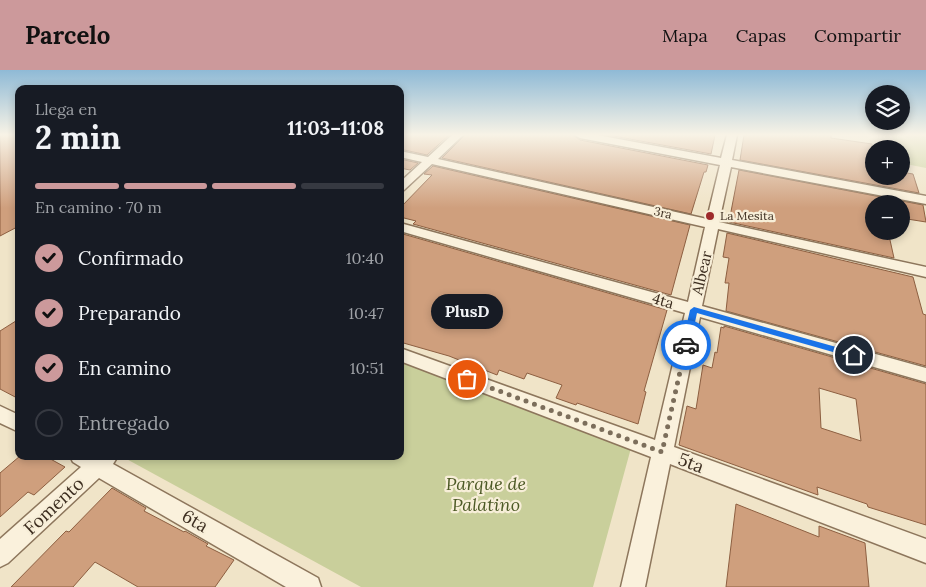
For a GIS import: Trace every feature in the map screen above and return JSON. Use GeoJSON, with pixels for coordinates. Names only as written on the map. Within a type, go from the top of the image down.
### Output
{"type":"FeatureCollection","features":[{"type":"Feature","properties":{"kind":"street","name":"3ra"},"geometry":{"type":"LineString","coordinates":[[422,159],[926,272]]}},
{"type":"Feature","properties":{"kind":"street"},"geometry":{"type":"LineString","coordinates":[[710,159],[926,200]]}},
{"type":"Feature","properties":{"kind":"street"},"geometry":{"type":"LineString","coordinates":[[404,184],[430,161]]}},
{"type":"Feature","properties":{"kind":"street","name":"Albear"},"geometry":{"type":"LineString","coordinates":[[633,587],[726,162]]}},
{"type":"Feature","properties":{"kind":"street","name":"4ta"},"geometry":{"type":"LineString","coordinates":[[404,228],[926,375]]}},
{"type":"Feature","properties":{"kind":"street","name":"5ta"},"geometry":{"type":"LineString","coordinates":[[404,355],[926,551]]}},
{"type":"Feature","properties":{"kind":"street"},"geometry":{"type":"LineString","coordinates":[[0,414],[15,422]]}},
{"type":"Feature","properties":{"kind":"street","name":"Fomento"},"geometry":{"type":"LineString","coordinates":[[0,555],[94,460]]}},
{"type":"Feature","properties":{"kind":"street","name":"6ta"},"geometry":{"type":"LineString","coordinates":[[97,460],[309,587]]}},
{"type":"Feature","properties":{"kind":"green space"},"geometry":{"type":"Polygon","coordinates":[[[910,159],[926,159],[926,168],[910,165],[910,159]]]}},
{"type":"Feature","properties":{"kind":"green space","name":"Parque de Palatino"},"geometry":{"type":"Polygon","coordinates":[[[404,363],[631,448],[593,587],[361,587],[128,460],[404,460],[404,363]]]}},
{"type":"Feature","properties":{"kind":"building"},"geometry":{"type":"Polygon","coordinates":[[[0,159],[15,159],[15,228],[0,236],[0,159]]]}},
{"type":"Feature","properties":{"kind":"building"},"geometry":{"type":"Polygon","coordinates":[[[447,159],[678,159],[708,165],[691,214],[447,159]]]}},
{"type":"Feature","properties":{"kind":"building"},"geometry":{"type":"Polygon","coordinates":[[[740,159],[865,159],[865,183],[740,160],[740,159]]]}},
{"type":"Feature","properties":{"kind":"building"},"geometry":{"type":"Polygon","coordinates":[[[404,160],[418,163],[410,170],[404,169],[404,160]]]}},
{"type":"Feature","properties":{"kind":"building"},"geometry":{"type":"Polygon","coordinates":[[[433,166],[690,225],[671,295],[413,224],[416,221],[404,218],[404,204],[432,175],[424,174],[433,166]]]}},
{"type":"Feature","properties":{"kind":"building"},"geometry":{"type":"Polygon","coordinates":[[[739,170],[870,195],[865,195],[865,240],[890,240],[894,258],[729,222],[739,170]]]}},
{"type":"Feature","properties":{"kind":"building"},"geometry":{"type":"Polygon","coordinates":[[[910,174],[913,174],[919,193],[876,185],[910,185],[910,174]]]}},
{"type":"Feature","properties":{"kind":"building"},"geometry":{"type":"Polygon","coordinates":[[[910,203],[923,205],[926,222],[910,219],[910,203]]]}},
{"type":"Feature","properties":{"kind":"building"},"geometry":{"type":"Polygon","coordinates":[[[727,233],[913,277],[923,314],[926,315],[926,366],[726,311],[729,283],[725,283],[729,258],[723,257],[727,233]]]}},
{"type":"Feature","properties":{"kind":"building"},"geometry":{"type":"Polygon","coordinates":[[[404,234],[667,310],[644,391],[646,392],[638,424],[577,403],[576,405],[556,398],[562,385],[527,373],[524,379],[499,370],[497,375],[449,356],[404,343],[404,234]]]}},
{"type":"Feature","properties":{"kind":"building"},"geometry":{"type":"Polygon","coordinates":[[[15,322],[15,397],[0,389],[0,331],[15,322]]]}},
{"type":"Feature","properties":{"kind":"building"},"geometry":{"type":"Polygon","coordinates":[[[724,326],[926,384],[926,525],[868,507],[867,504],[817,487],[818,495],[679,445],[687,406],[696,409],[703,365],[712,368],[715,352],[717,353],[721,327],[724,328],[724,326]],[[819,388],[821,428],[861,441],[856,399],[819,388]]]}},
{"type":"Feature","properties":{"kind":"building"},"geometry":{"type":"Polygon","coordinates":[[[15,460],[52,460],[65,467],[34,495],[28,492],[0,517],[0,473],[15,460]]]}},
{"type":"Feature","properties":{"kind":"building"},"geometry":{"type":"Polygon","coordinates":[[[112,488],[146,508],[144,511],[185,531],[208,544],[206,546],[234,560],[215,587],[138,587],[95,562],[73,587],[11,587],[112,488]]]}},
{"type":"Feature","properties":{"kind":"building"},"geometry":{"type":"Polygon","coordinates":[[[736,504],[819,537],[819,526],[865,543],[869,587],[726,587],[736,504]]]}},
{"type":"Feature","properties":{"kind":"way so far"},"geometry":{"type":"LineString","coordinates":[[467,379],[662,452],[686,345]]}},
{"type":"Feature","properties":{"kind":"place","name":"La Mesita"},"geometry":{"type":"Point","coordinates":[710,216]}},
{"type":"Feature","properties":{"kind":"place","name":"PlusD"},"geometry":{"type":"Point","coordinates":[467,379]}},
{"type":"Feature","properties":{"kind":"route"},"geometry":{"type":"LineString","coordinates":[[686,345],[694,310],[854,355]]}}]}
